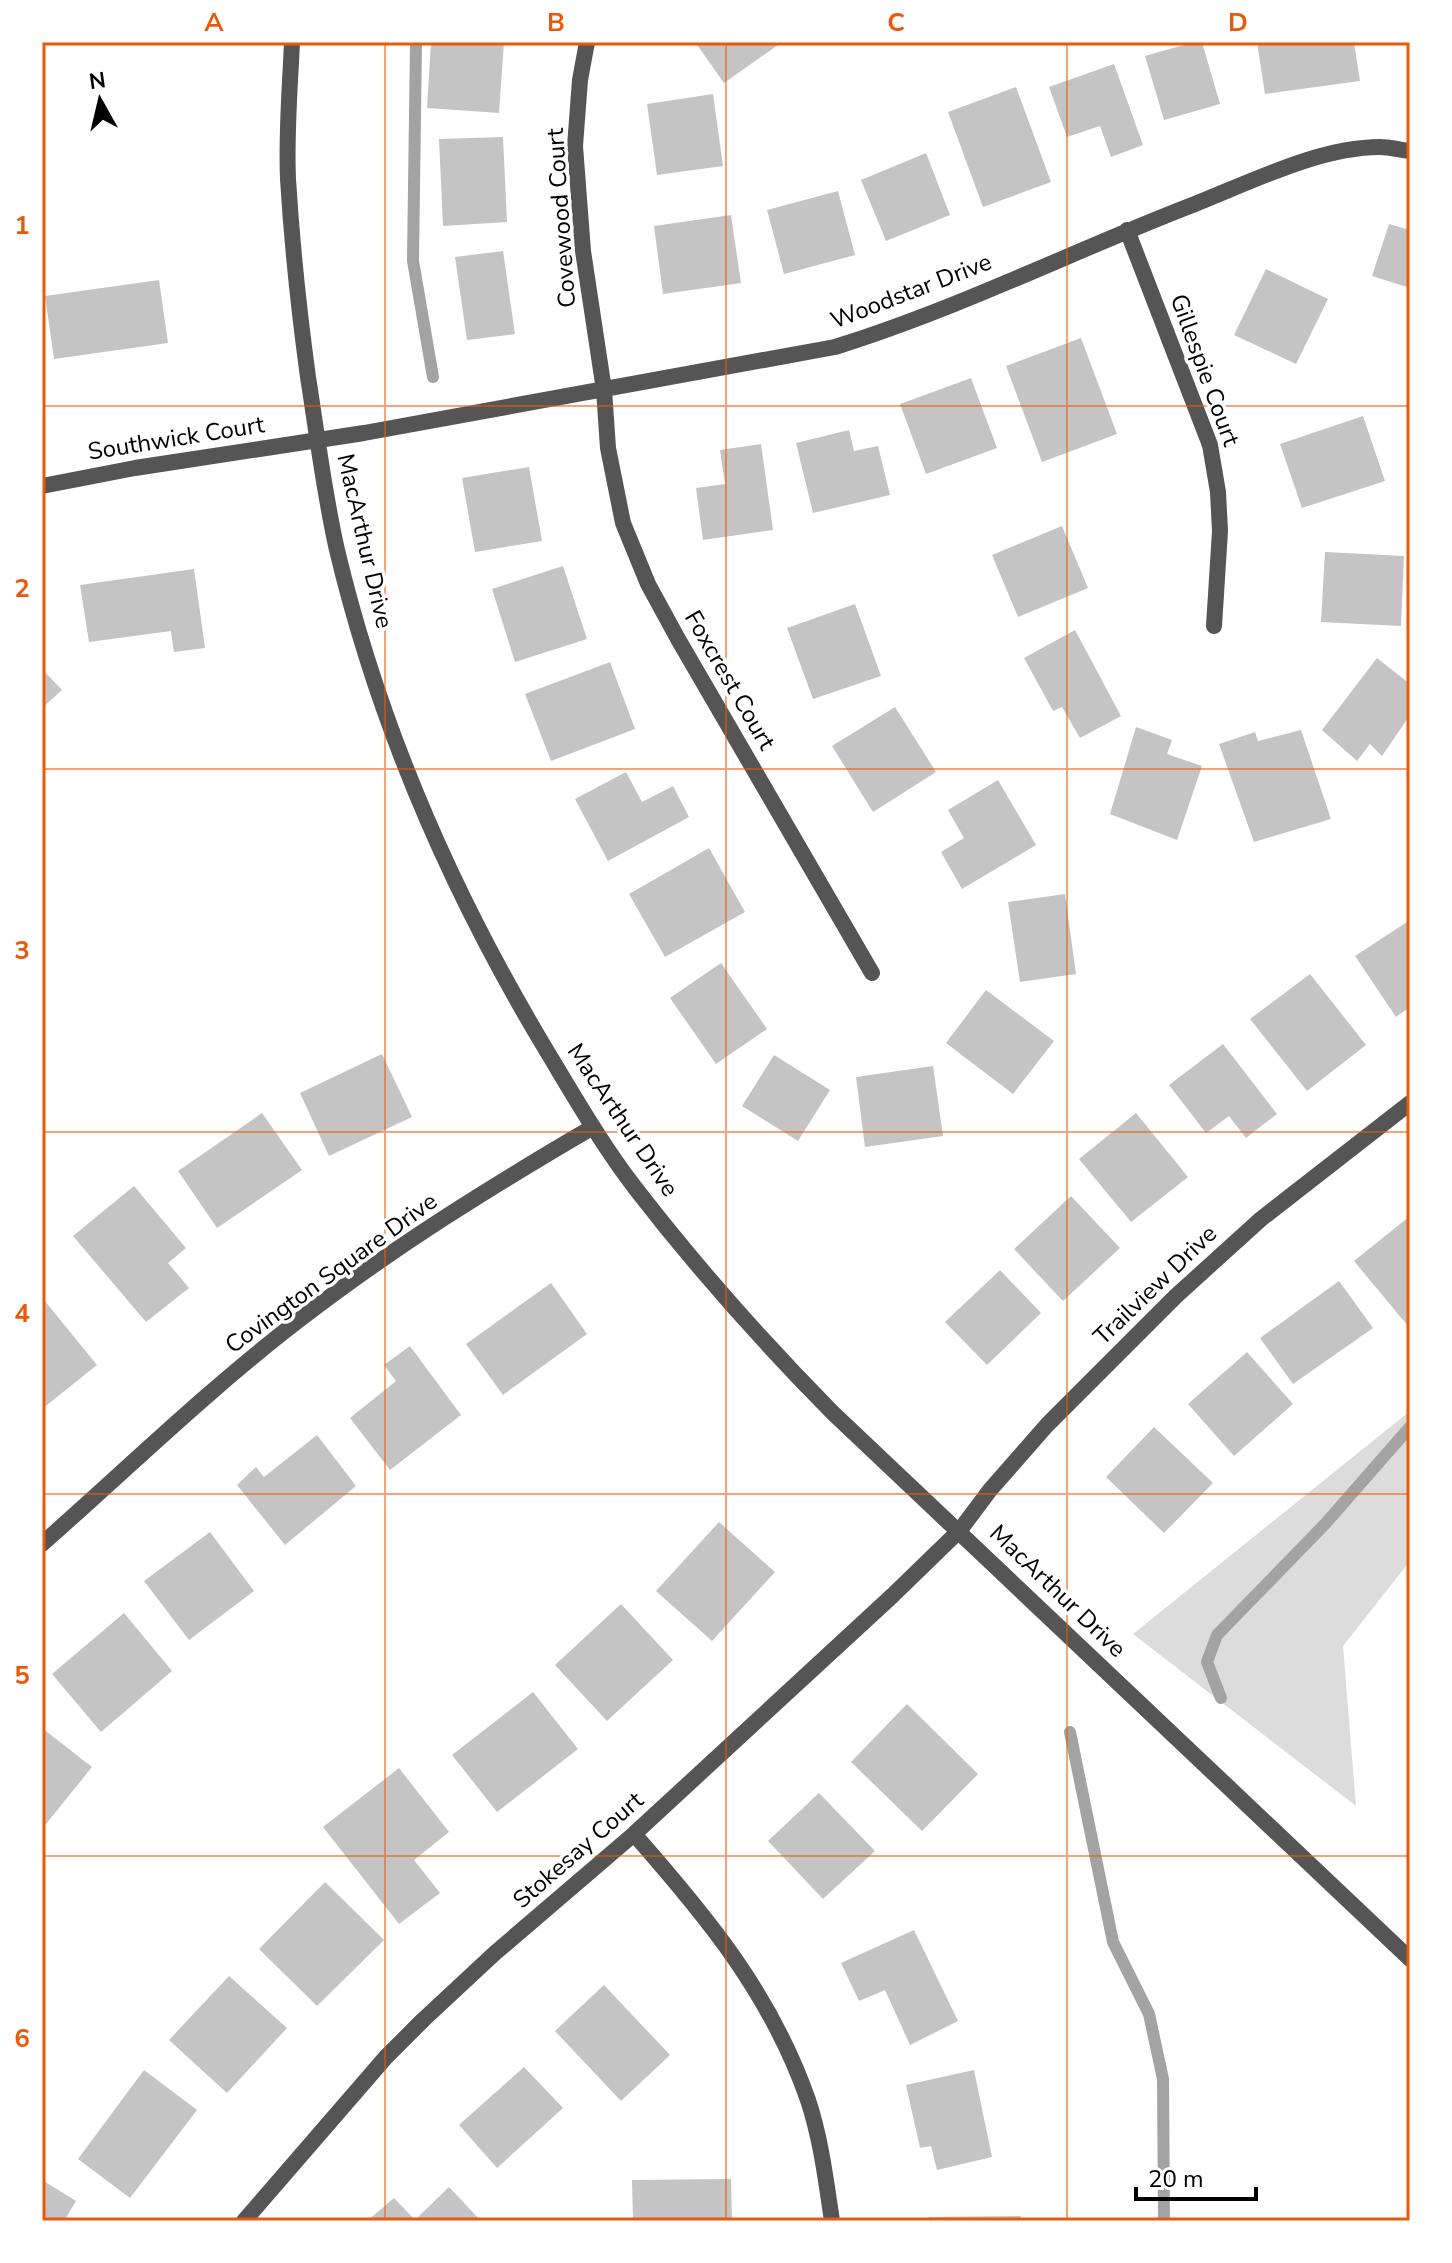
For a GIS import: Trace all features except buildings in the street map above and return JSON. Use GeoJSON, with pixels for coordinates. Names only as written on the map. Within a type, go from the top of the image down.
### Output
{"type":"FeatureCollection","features":[{"type":"Feature","properties":{"kind":"street","name":"MacArthur Drive"},"geometry":{"type":"LineString","coordinates":[[292,42],[288,176],[299,310],[317,440],[337,548],[366,654],[392,732],[433,834],[509,987],[593,1127],[645,1199],[718,1291],[774,1353],[833,1413],[1410,1959]]}},
{"type":"Feature","properties":{"kind":"street","name":"Covewood Court"},"geometry":{"type":"LineString","coordinates":[[587,42],[580,80],[575,146],[583,251],[604,390]]}},
{"type":"Feature","properties":{"kind":"street","name":"Woodstar Drive"},"geometry":{"type":"LineString","coordinates":[[317,440],[835,347],[885,331],[1127,230],[1293,166],[1337,153],[1380,147],[1410,151]]}},
{"type":"Feature","properties":{"kind":"street","name":"Gillespie Court"},"geometry":{"type":"LineString","coordinates":[[1127,230],[1210,445],[1218,492],[1220,531],[1214,626]]}},
{"type":"Feature","properties":{"kind":"street","name":"Foxcrest Court"},"geometry":{"type":"LineString","coordinates":[[604,390],[608,448],[623,523],[648,584],[872,973]]}},
{"type":"Feature","properties":{"kind":"street","name":"Southwick Court"},"geometry":{"type":"LineString","coordinates":[[42,486],[135,468],[317,440]]}},
{"type":"Feature","properties":{"kind":"street","name":"Trailview Drive"},"geometry":{"type":"LineString","coordinates":[[960,1530],[990,1490],[1047,1425],[1176,1296],[1261,1219],[1410,1103]]}},
{"type":"Feature","properties":{"kind":"street","name":"Covington Square Drive"},"geometry":{"type":"LineString","coordinates":[[42,1544],[298,1321],[491,1187],[593,1127]]}},
{"type":"Feature","properties":{"kind":"street","name":"Stokesay Court"},"geometry":{"type":"LineString","coordinates":[[244,2221],[405,2039],[495,1953],[634,1834],[960,1530]]}},
{"type":"Feature","properties":{"kind":"street"},"geometry":{"type":"LineString","coordinates":[[634,1834],[728,1945],[769,2011],[808,2101],[832,2221]]}},
{"type":"Feature","properties":{"kind":"shaded area"},"geometry":{"type":"Polygon","coordinates":[[[1410,1411],[1410,1561],[1343,1646],[1356,1806],[1133,1634],[1410,1411]]]}},
{"type":"Feature","properties":{"kind":"waterway"},"geometry":{"type":"LineString","coordinates":[[416,42],[413,261],[433,377]]}},
{"type":"Feature","properties":{"kind":"waterway"},"geometry":{"type":"LineString","coordinates":[[1221,1698],[1207,1662],[1217,1635],[1326,1523],[1410,1427]]}},
{"type":"Feature","properties":{"kind":"waterway"},"geometry":{"type":"LineString","coordinates":[[1070,1732],[1113,1942],[1149,2014],[1163,2079],[1164,2221]]}}]}
